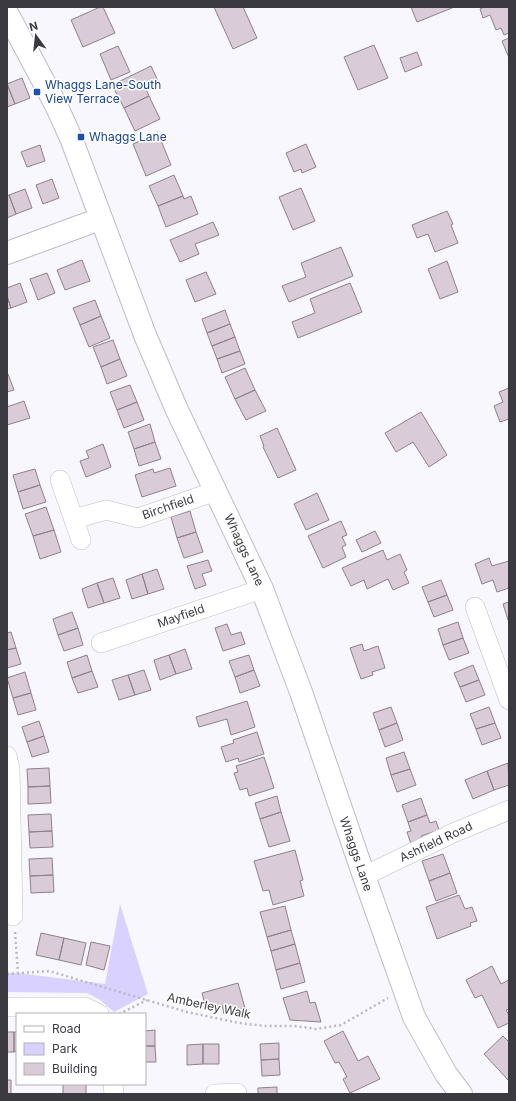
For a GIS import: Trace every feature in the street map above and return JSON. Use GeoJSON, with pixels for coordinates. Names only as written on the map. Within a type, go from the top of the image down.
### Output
{"type":"FeatureCollection","features":[{"type":"Feature","properties":{"kind":"main road","name":"Whaggs Lane"},"geometry":{"type":"LineString","coordinates":[[7,13],[56,105],[71,138],[100,219],[145,335],[176,408],[262,589],[301,692],[403,990],[414,1017],[433,1053],[461,1094]]}},
{"type":"Feature","properties":{"kind":"main road"},"geometry":{"type":"LineString","coordinates":[[7,253],[100,219]]}},
{"type":"Feature","properties":{"kind":"street"},"geometry":{"type":"LineString","coordinates":[[60,480],[81,540]]}},
{"type":"Feature","properties":{"kind":"street","name":"Birchfield"},"geometry":{"type":"LineString","coordinates":[[74,519],[106,510],[138,518],[216,491]]}},
{"type":"Feature","properties":{"kind":"street","name":"Mayfield"},"geometry":{"type":"LineString","coordinates":[[101,643],[262,589]]}},
{"type":"Feature","properties":{"kind":"street"},"geometry":{"type":"LineString","coordinates":[[475,607],[509,700]]}},
{"type":"Feature","properties":{"kind":"street"},"geometry":{"type":"LineString","coordinates":[[7,756],[10,769],[13,916]]}},
{"type":"Feature","properties":{"kind":"street","name":"Ashfield Road"},"geometry":{"type":"LineString","coordinates":[[364,876],[453,833],[509,810]]}},
{"type":"Feature","properties":{"kind":"street"},"geometry":{"type":"LineString","coordinates":[[7,1007],[85,1007],[97,1013]]}},
{"type":"Feature","properties":{"kind":"street"},"geometry":{"type":"LineString","coordinates":[[215,1094],[237,1088]]}},
{"type":"Feature","properties":{"kind":"path"},"geometry":{"type":"LineString","coordinates":[[13,916],[18,973]]}},
{"type":"Feature","properties":{"kind":"path","name":"Amberley Walk"},"geometry":{"type":"LineString","coordinates":[[7,974],[49,971],[187,1012],[239,1023],[265,1026],[295,1026],[316,1029],[341,1025],[403,990]]}},
{"type":"Feature","properties":{"kind":"path"},"geometry":{"type":"LineString","coordinates":[[121,1013],[147,1000]]}},
{"type":"Feature","properties":{"kind":"green space"},"geometry":{"type":"Polygon","coordinates":[[[120,904],[148,994],[114,1012],[100,1000],[87,993],[7,992],[7,973],[18,973],[105,984],[120,904]]]}},
{"type":"Feature","properties":{"kind":"building"},"geometry":{"type":"Polygon","coordinates":[[[103,7],[115,33],[83,47],[71,20],[103,7]]]}},
{"type":"Feature","properties":{"kind":"building"},"geometry":{"type":"Polygon","coordinates":[[[214,7],[243,7],[257,38],[233,49],[214,7]]]}},
{"type":"Feature","properties":{"kind":"building"},"geometry":{"type":"Polygon","coordinates":[[[411,7],[452,7],[452,8],[417,22],[411,7]]]}},
{"type":"Feature","properties":{"kind":"building"},"geometry":{"type":"Polygon","coordinates":[[[484,7],[509,7],[509,33],[504,35],[501,28],[496,30],[490,15],[483,18],[480,9],[484,7]]]}},
{"type":"Feature","properties":{"kind":"building"},"geometry":{"type":"Polygon","coordinates":[[[509,38],[509,58],[502,41],[509,38]]]}},
{"type":"Feature","properties":{"kind":"building"},"geometry":{"type":"Polygon","coordinates":[[[374,45],[388,78],[358,90],[344,57],[374,45]]]}},
{"type":"Feature","properties":{"kind":"building"},"geometry":{"type":"Polygon","coordinates":[[[118,46],[130,72],[111,80],[100,54],[118,46]]]}},
{"type":"Feature","properties":{"kind":"building"},"geometry":{"type":"Polygon","coordinates":[[[417,52],[422,65],[405,72],[400,58],[417,52]]]}},
{"type":"Feature","properties":{"kind":"building"},"geometry":{"type":"Polygon","coordinates":[[[151,66],[159,83],[146,89],[149,96],[124,108],[112,85],[151,66]]]}},
{"type":"Feature","properties":{"kind":"building"},"geometry":{"type":"Polygon","coordinates":[[[22,78],[30,98],[15,104],[7,84],[22,78]]]}},
{"type":"Feature","properties":{"kind":"building"},"geometry":{"type":"Polygon","coordinates":[[[7,84],[15,104],[7,107],[7,84]]]}},
{"type":"Feature","properties":{"kind":"building"},"geometry":{"type":"Polygon","coordinates":[[[149,96],[160,119],[135,131],[124,108],[149,96]]]}},
{"type":"Feature","properties":{"kind":"building"},"geometry":{"type":"Polygon","coordinates":[[[158,133],[171,165],[146,176],[133,144],[158,133]]]}},
{"type":"Feature","properties":{"kind":"building"},"geometry":{"type":"Polygon","coordinates":[[[306,144],[316,167],[302,173],[301,169],[294,172],[286,153],[306,144]]]}},
{"type":"Feature","properties":{"kind":"building"},"geometry":{"type":"Polygon","coordinates":[[[40,145],[45,161],[27,167],[21,152],[40,145]]]}},
{"type":"Feature","properties":{"kind":"building"},"geometry":{"type":"Polygon","coordinates":[[[174,175],[183,196],[158,206],[149,186],[174,175]]]}},
{"type":"Feature","properties":{"kind":"building"},"geometry":{"type":"Polygon","coordinates":[[[52,179],[59,198],[43,204],[36,185],[52,179]]]}},
{"type":"Feature","properties":{"kind":"building"},"geometry":{"type":"Polygon","coordinates":[[[301,188],[315,221],[293,230],[279,197],[301,188]]]}},
{"type":"Feature","properties":{"kind":"building"},"geometry":{"type":"Polygon","coordinates":[[[25,189],[32,208],[16,214],[9,195],[25,189]]]}},
{"type":"Feature","properties":{"kind":"building"},"geometry":{"type":"Polygon","coordinates":[[[9,195],[16,214],[7,218],[7,196],[9,195]]]}},
{"type":"Feature","properties":{"kind":"building"},"geometry":{"type":"Polygon","coordinates":[[[183,196],[184,199],[191,196],[198,214],[166,227],[158,206],[183,196]]]}},
{"type":"Feature","properties":{"kind":"building"},"geometry":{"type":"Polygon","coordinates":[[[447,211],[453,224],[451,225],[458,243],[435,252],[428,234],[417,238],[412,225],[447,211]]]}},
{"type":"Feature","properties":{"kind":"building"},"geometry":{"type":"Polygon","coordinates":[[[213,222],[219,235],[195,244],[199,254],[180,262],[170,240],[213,222]]]}},
{"type":"Feature","properties":{"kind":"building"},"geometry":{"type":"Polygon","coordinates":[[[341,247],[353,276],[289,302],[282,286],[306,277],[301,263],[341,247]]]}},
{"type":"Feature","properties":{"kind":"building"},"geometry":{"type":"Polygon","coordinates":[[[82,260],[90,281],[65,290],[57,270],[82,260]]]}},
{"type":"Feature","properties":{"kind":"building"},"geometry":{"type":"Polygon","coordinates":[[[447,261],[458,292],[440,299],[428,269],[447,261]]]}},
{"type":"Feature","properties":{"kind":"building"},"geometry":{"type":"Polygon","coordinates":[[[206,272],[216,294],[195,302],[186,280],[206,272]]]}},
{"type":"Feature","properties":{"kind":"building"},"geometry":{"type":"Polygon","coordinates":[[[47,273],[55,293],[38,300],[30,279],[47,273]]]}},
{"type":"Feature","properties":{"kind":"building"},"geometry":{"type":"Polygon","coordinates":[[[20,283],[27,302],[11,308],[7,296],[7,288],[20,283]]]}},
{"type":"Feature","properties":{"kind":"building"},"geometry":{"type":"Polygon","coordinates":[[[350,283],[362,312],[298,338],[292,322],[315,313],[310,299],[350,283]]]}},
{"type":"Feature","properties":{"kind":"building"},"geometry":{"type":"Polygon","coordinates":[[[7,296],[11,308],[7,309],[7,296]]]}},
{"type":"Feature","properties":{"kind":"building"},"geometry":{"type":"Polygon","coordinates":[[[95,300],[101,316],[80,325],[73,308],[95,300]]]}},
{"type":"Feature","properties":{"kind":"building"},"geometry":{"type":"Polygon","coordinates":[[[225,310],[230,324],[207,333],[202,319],[225,310]]]}},
{"type":"Feature","properties":{"kind":"building"},"geometry":{"type":"Polygon","coordinates":[[[101,316],[110,338],[89,347],[80,325],[101,316]]]}},
{"type":"Feature","properties":{"kind":"building"},"geometry":{"type":"Polygon","coordinates":[[[230,324],[235,337],[212,346],[207,333],[230,324]]]}},
{"type":"Feature","properties":{"kind":"building"},"geometry":{"type":"Polygon","coordinates":[[[235,337],[240,351],[217,359],[212,346],[235,337]]]}},
{"type":"Feature","properties":{"kind":"building"},"geometry":{"type":"Polygon","coordinates":[[[113,340],[120,359],[101,367],[93,347],[113,340]]]}},
{"type":"Feature","properties":{"kind":"building"},"geometry":{"type":"Polygon","coordinates":[[[240,351],[245,364],[222,373],[217,359],[240,351]]]}},
{"type":"Feature","properties":{"kind":"building"},"geometry":{"type":"Polygon","coordinates":[[[120,359],[127,376],[107,384],[101,367],[120,359]]]}},
{"type":"Feature","properties":{"kind":"building"},"geometry":{"type":"Polygon","coordinates":[[[245,368],[255,390],[235,399],[225,377],[245,368]]]}},
{"type":"Feature","properties":{"kind":"building"},"geometry":{"type":"Polygon","coordinates":[[[7,374],[14,390],[7,392],[7,374]]]}},
{"type":"Feature","properties":{"kind":"building"},"geometry":{"type":"Polygon","coordinates":[[[130,385],[137,402],[117,410],[110,392],[130,385]]]}},
{"type":"Feature","properties":{"kind":"building"},"geometry":{"type":"Polygon","coordinates":[[[509,388],[509,419],[500,422],[494,406],[503,402],[499,392],[509,388]]]}},
{"type":"Feature","properties":{"kind":"building"},"geometry":{"type":"Polygon","coordinates":[[[255,390],[266,411],[246,420],[235,399],[255,390]]]}},
{"type":"Feature","properties":{"kind":"building"},"geometry":{"type":"Polygon","coordinates":[[[24,401],[30,418],[7,425],[7,407],[24,401]]]}},
{"type":"Feature","properties":{"kind":"building"},"geometry":{"type":"Polygon","coordinates":[[[137,402],[144,420],[124,428],[117,410],[137,402]]]}},
{"type":"Feature","properties":{"kind":"building"},"geometry":{"type":"Polygon","coordinates":[[[421,412],[447,455],[429,467],[413,442],[396,452],[385,433],[421,412]]]}},
{"type":"Feature","properties":{"kind":"building"},"geometry":{"type":"Polygon","coordinates":[[[150,424],[155,442],[134,449],[128,432],[150,424]]]}},
{"type":"Feature","properties":{"kind":"building"},"geometry":{"type":"Polygon","coordinates":[[[277,428],[296,470],[278,478],[263,447],[264,446],[260,436],[277,428]]]}},
{"type":"Feature","properties":{"kind":"building"},"geometry":{"type":"Polygon","coordinates":[[[155,442],[161,459],[139,466],[134,449],[155,442]]]}},
{"type":"Feature","properties":{"kind":"building"},"geometry":{"type":"Polygon","coordinates":[[[103,444],[111,467],[86,477],[80,461],[89,458],[86,451],[103,444]]]}},
{"type":"Feature","properties":{"kind":"building"},"geometry":{"type":"Polygon","coordinates":[[[170,468],[176,486],[142,497],[135,475],[153,469],[154,473],[170,468]]]}},
{"type":"Feature","properties":{"kind":"building"},"geometry":{"type":"Polygon","coordinates":[[[35,469],[40,485],[18,492],[13,475],[35,469]]]}},
{"type":"Feature","properties":{"kind":"building"},"geometry":{"type":"Polygon","coordinates":[[[40,485],[46,502],[23,509],[18,492],[40,485]]]}},
{"type":"Feature","properties":{"kind":"building"},"geometry":{"type":"Polygon","coordinates":[[[317,493],[329,520],[306,530],[294,504],[317,493]]]}},
{"type":"Feature","properties":{"kind":"building"},"geometry":{"type":"Polygon","coordinates":[[[46,507],[54,530],[33,536],[25,514],[46,507]]]}},
{"type":"Feature","properties":{"kind":"building"},"geometry":{"type":"Polygon","coordinates":[[[190,511],[196,532],[177,538],[171,517],[190,511]]]}},
{"type":"Feature","properties":{"kind":"building"},"geometry":{"type":"Polygon","coordinates":[[[341,521],[347,535],[342,537],[346,545],[342,547],[346,557],[323,568],[308,536],[341,521]]]}},
{"type":"Feature","properties":{"kind":"building"},"geometry":{"type":"Polygon","coordinates":[[[54,530],[61,552],[40,559],[33,536],[54,530]]]}},
{"type":"Feature","properties":{"kind":"building"},"geometry":{"type":"Polygon","coordinates":[[[375,531],[381,543],[362,552],[356,540],[375,531]]]}},
{"type":"Feature","properties":{"kind":"building"},"geometry":{"type":"Polygon","coordinates":[[[196,532],[203,552],[184,558],[177,538],[196,532]]]}},
{"type":"Feature","properties":{"kind":"building"},"geometry":{"type":"Polygon","coordinates":[[[383,550],[387,560],[400,554],[407,570],[404,572],[409,583],[393,590],[388,579],[367,589],[364,580],[351,586],[342,568],[383,550]]]}},
{"type":"Feature","properties":{"kind":"building"},"geometry":{"type":"Polygon","coordinates":[[[489,558],[492,566],[509,561],[509,588],[497,592],[493,580],[482,584],[475,564],[489,558]]]}},
{"type":"Feature","properties":{"kind":"building"},"geometry":{"type":"Polygon","coordinates":[[[208,560],[212,571],[202,574],[206,585],[195,589],[187,566],[208,560]]]}},
{"type":"Feature","properties":{"kind":"building"},"geometry":{"type":"Polygon","coordinates":[[[157,569],[164,589],[148,594],[142,574],[157,569]]]}},
{"type":"Feature","properties":{"kind":"building"},"geometry":{"type":"Polygon","coordinates":[[[142,574],[148,594],[132,599],[126,580],[142,574]]]}},
{"type":"Feature","properties":{"kind":"building"},"geometry":{"type":"Polygon","coordinates":[[[113,578],[120,598],[104,603],[97,583],[113,578]]]}},
{"type":"Feature","properties":{"kind":"building"},"geometry":{"type":"Polygon","coordinates":[[[441,580],[447,595],[428,602],[422,587],[441,580]]]}},
{"type":"Feature","properties":{"kind":"building"},"geometry":{"type":"Polygon","coordinates":[[[97,583],[104,603],[88,608],[82,589],[97,583]]]}},
{"type":"Feature","properties":{"kind":"building"},"geometry":{"type":"Polygon","coordinates":[[[447,595],[453,610],[434,617],[428,602],[447,595]]]}},
{"type":"Feature","properties":{"kind":"building"},"geometry":{"type":"Polygon","coordinates":[[[509,602],[509,619],[508,620],[503,604],[509,602]]]}},
{"type":"Feature","properties":{"kind":"building"},"geometry":{"type":"Polygon","coordinates":[[[72,612],[78,628],[58,635],[53,619],[72,612]]]}},
{"type":"Feature","properties":{"kind":"building"},"geometry":{"type":"Polygon","coordinates":[[[458,622],[463,638],[443,645],[438,629],[458,622]]]}},
{"type":"Feature","properties":{"kind":"building"},"geometry":{"type":"Polygon","coordinates":[[[227,624],[231,635],[241,632],[245,644],[223,651],[215,628],[227,624]]]}},
{"type":"Feature","properties":{"kind":"building"},"geometry":{"type":"Polygon","coordinates":[[[78,628],[83,645],[64,651],[58,635],[78,628]]]}},
{"type":"Feature","properties":{"kind":"building"},"geometry":{"type":"Polygon","coordinates":[[[11,632],[16,648],[7,650],[7,633],[11,632]]]}},
{"type":"Feature","properties":{"kind":"building"},"geometry":{"type":"Polygon","coordinates":[[[463,638],[469,653],[449,660],[443,645],[463,638]]]}},
{"type":"Feature","properties":{"kind":"building"},"geometry":{"type":"Polygon","coordinates":[[[362,644],[364,651],[378,646],[385,668],[372,672],[373,675],[361,679],[350,648],[362,644]]]}},
{"type":"Feature","properties":{"kind":"building"},"geometry":{"type":"Polygon","coordinates":[[[16,648],[21,664],[7,668],[7,650],[16,648]]]}},
{"type":"Feature","properties":{"kind":"building"},"geometry":{"type":"Polygon","coordinates":[[[185,649],[192,669],[176,674],[169,655],[185,649]]]}},
{"type":"Feature","properties":{"kind":"building"},"geometry":{"type":"Polygon","coordinates":[[[87,655],[92,671],[72,678],[67,662],[87,655]]]}},
{"type":"Feature","properties":{"kind":"building"},"geometry":{"type":"Polygon","coordinates":[[[169,655],[176,674],[160,680],[154,660],[169,655]]]}},
{"type":"Feature","properties":{"kind":"building"},"geometry":{"type":"Polygon","coordinates":[[[249,655],[254,670],[235,677],[229,661],[249,655]]]}},
{"type":"Feature","properties":{"kind":"building"},"geometry":{"type":"Polygon","coordinates":[[[473,665],[479,680],[460,687],[454,673],[473,665]]]}},
{"type":"Feature","properties":{"kind":"building"},"geometry":{"type":"Polygon","coordinates":[[[144,670],[151,690],[135,695],[128,675],[144,670]]]}},
{"type":"Feature","properties":{"kind":"building"},"geometry":{"type":"Polygon","coordinates":[[[254,670],[260,686],[240,693],[235,677],[254,670]]]}},
{"type":"Feature","properties":{"kind":"building"},"geometry":{"type":"Polygon","coordinates":[[[92,671],[98,687],[78,693],[72,678],[92,671]]]}},
{"type":"Feature","properties":{"kind":"building"},"geometry":{"type":"Polygon","coordinates":[[[25,672],[31,693],[13,698],[7,678],[25,672]]]}},
{"type":"Feature","properties":{"kind":"building"},"geometry":{"type":"Polygon","coordinates":[[[128,675],[135,695],[119,700],[112,680],[128,675]]]}},
{"type":"Feature","properties":{"kind":"building"},"geometry":{"type":"Polygon","coordinates":[[[479,680],[485,695],[466,702],[460,687],[479,680]]]}},
{"type":"Feature","properties":{"kind":"building"},"geometry":{"type":"Polygon","coordinates":[[[31,693],[36,710],[18,715],[13,698],[31,693]]]}},
{"type":"Feature","properties":{"kind":"building"},"geometry":{"type":"Polygon","coordinates":[[[247,701],[255,727],[231,735],[227,719],[199,727],[196,717],[247,701]]]}},
{"type":"Feature","properties":{"kind":"building"},"geometry":{"type":"Polygon","coordinates":[[[391,707],[397,723],[379,730],[373,713],[391,707]]]}},
{"type":"Feature","properties":{"kind":"building"},"geometry":{"type":"Polygon","coordinates":[[[489,707],[495,723],[476,729],[470,714],[489,707]]]}},
{"type":"Feature","properties":{"kind":"building"},"geometry":{"type":"Polygon","coordinates":[[[39,721],[44,736],[27,742],[22,727],[39,721]]]}},
{"type":"Feature","properties":{"kind":"building"},"geometry":{"type":"Polygon","coordinates":[[[397,723],[403,740],[385,747],[379,730],[397,723]]]}},
{"type":"Feature","properties":{"kind":"building"},"geometry":{"type":"Polygon","coordinates":[[[495,723],[501,738],[482,745],[476,729],[495,723]]]}},
{"type":"Feature","properties":{"kind":"building"},"geometry":{"type":"Polygon","coordinates":[[[257,732],[264,754],[239,762],[238,758],[226,762],[221,747],[234,743],[233,740],[257,732]]]}},
{"type":"Feature","properties":{"kind":"building"},"geometry":{"type":"Polygon","coordinates":[[[44,736],[49,752],[32,757],[27,742],[44,736]]]}},
{"type":"Feature","properties":{"kind":"building"},"geometry":{"type":"Polygon","coordinates":[[[404,752],[410,769],[391,775],[386,758],[404,752]]]}},
{"type":"Feature","properties":{"kind":"building"},"geometry":{"type":"Polygon","coordinates":[[[264,757],[274,788],[249,796],[247,788],[240,790],[234,773],[238,772],[236,766],[264,757]]]}},
{"type":"Feature","properties":{"kind":"building"},"geometry":{"type":"Polygon","coordinates":[[[508,763],[509,785],[494,790],[487,771],[508,763]]]}},
{"type":"Feature","properties":{"kind":"building"},"geometry":{"type":"Polygon","coordinates":[[[49,768],[50,786],[28,787],[27,769],[49,768]]]}},
{"type":"Feature","properties":{"kind":"building"},"geometry":{"type":"Polygon","coordinates":[[[410,769],[416,785],[397,792],[391,775],[410,769]]]}},
{"type":"Feature","properties":{"kind":"building"},"geometry":{"type":"Polygon","coordinates":[[[487,771],[494,790],[473,799],[465,780],[487,771]]]}},
{"type":"Feature","properties":{"kind":"building"},"geometry":{"type":"Polygon","coordinates":[[[50,786],[51,803],[28,804],[28,787],[50,786]]]}},
{"type":"Feature","properties":{"kind":"building"},"geometry":{"type":"Polygon","coordinates":[[[277,796],[281,812],[260,819],[255,803],[277,796]]]}},
{"type":"Feature","properties":{"kind":"building"},"geometry":{"type":"Polygon","coordinates":[[[421,798],[427,815],[408,822],[402,805],[421,798]]]}},
{"type":"Feature","properties":{"kind":"building"},"geometry":{"type":"Polygon","coordinates":[[[281,812],[290,841],[269,847],[260,819],[281,812]]]}},
{"type":"Feature","properties":{"kind":"building"},"geometry":{"type":"Polygon","coordinates":[[[51,814],[52,831],[29,832],[28,815],[51,814]]]}},
{"type":"Feature","properties":{"kind":"building"},"geometry":{"type":"Polygon","coordinates":[[[427,815],[430,823],[436,821],[439,830],[421,836],[423,843],[412,847],[407,832],[411,831],[408,822],[427,815]]]}},
{"type":"Feature","properties":{"kind":"building"},"geometry":{"type":"Polygon","coordinates":[[[52,831],[53,847],[30,848],[29,832],[52,831]]]}},
{"type":"Feature","properties":{"kind":"building"},"geometry":{"type":"Polygon","coordinates":[[[295,850],[303,880],[300,881],[304,896],[273,905],[269,890],[263,891],[254,861],[295,850]]]}},
{"type":"Feature","properties":{"kind":"building"},"geometry":{"type":"Polygon","coordinates":[[[443,854],[450,873],[429,881],[422,861],[443,854]]]}},
{"type":"Feature","properties":{"kind":"building"},"geometry":{"type":"Polygon","coordinates":[[[52,858],[53,875],[30,876],[29,859],[52,858]]]}},
{"type":"Feature","properties":{"kind":"building"},"geometry":{"type":"Polygon","coordinates":[[[450,873],[457,893],[436,901],[429,881],[450,873]]]}},
{"type":"Feature","properties":{"kind":"building"},"geometry":{"type":"Polygon","coordinates":[[[53,875],[54,892],[31,893],[30,876],[53,875]]]}},
{"type":"Feature","properties":{"kind":"building"},"geometry":{"type":"Polygon","coordinates":[[[459,895],[465,909],[472,907],[477,921],[470,923],[471,926],[437,939],[426,907],[459,895]]]}},
{"type":"Feature","properties":{"kind":"building"},"geometry":{"type":"Polygon","coordinates":[[[285,906],[291,930],[267,937],[260,912],[285,906]]]}},
{"type":"Feature","properties":{"kind":"building"},"geometry":{"type":"Polygon","coordinates":[[[291,930],[295,944],[271,951],[267,937],[291,930]]]}},
{"type":"Feature","properties":{"kind":"building"},"geometry":{"type":"Polygon","coordinates":[[[41,933],[64,938],[59,960],[36,955],[41,933]]]}},
{"type":"Feature","properties":{"kind":"building"},"geometry":{"type":"Polygon","coordinates":[[[64,938],[86,943],[81,965],[59,960],[64,938]]]}},
{"type":"Feature","properties":{"kind":"building"},"geometry":{"type":"Polygon","coordinates":[[[91,942],[110,946],[104,970],[86,965],[91,942]]]}},
{"type":"Feature","properties":{"kind":"building"},"geometry":{"type":"Polygon","coordinates":[[[295,944],[300,963],[276,970],[271,951],[295,944]]]}},
{"type":"Feature","properties":{"kind":"building"},"geometry":{"type":"Polygon","coordinates":[[[300,963],[305,982],[281,989],[276,970],[300,963]]]}},
{"type":"Feature","properties":{"kind":"building"},"geometry":{"type":"Polygon","coordinates":[[[492,966],[501,984],[509,980],[509,1009],[506,1010],[509,1015],[509,1023],[498,1028],[482,995],[475,998],[466,980],[492,966]]]}},
{"type":"Feature","properties":{"kind":"building"},"geometry":{"type":"Polygon","coordinates":[[[238,983],[245,1008],[224,1014],[222,1005],[206,1009],[202,993],[238,983]]]}},
{"type":"Feature","properties":{"kind":"building"},"geometry":{"type":"Polygon","coordinates":[[[307,991],[310,1003],[315,1002],[321,1022],[290,1020],[283,998],[307,991]]]}},
{"type":"Feature","properties":{"kind":"building"},"geometry":{"type":"Polygon","coordinates":[[[155,1030],[155,1046],[146,1046],[146,1031],[155,1030]]]}},
{"type":"Feature","properties":{"kind":"building"},"geometry":{"type":"Polygon","coordinates":[[[343,1031],[358,1061],[368,1056],[380,1079],[350,1093],[343,1079],[347,1077],[339,1062],[335,1063],[324,1041],[343,1031]]]}},
{"type":"Feature","properties":{"kind":"building"},"geometry":{"type":"Polygon","coordinates":[[[7,1032],[14,1032],[14,1052],[7,1052],[7,1032]]]}},
{"type":"Feature","properties":{"kind":"building"},"geometry":{"type":"Polygon","coordinates":[[[14,1032],[16,1032],[16,1051],[14,1052],[14,1032]]]}},
{"type":"Feature","properties":{"kind":"building"},"geometry":{"type":"Polygon","coordinates":[[[503,1036],[509,1042],[509,1081],[484,1054],[503,1036]]]}},
{"type":"Feature","properties":{"kind":"building"},"geometry":{"type":"Polygon","coordinates":[[[279,1043],[279,1059],[261,1060],[260,1044],[279,1043]]]}},
{"type":"Feature","properties":{"kind":"building"},"geometry":{"type":"Polygon","coordinates":[[[203,1044],[203,1064],[187,1065],[187,1045],[203,1044]]]}},
{"type":"Feature","properties":{"kind":"building"},"geometry":{"type":"Polygon","coordinates":[[[203,1044],[219,1044],[219,1064],[203,1064],[203,1044]]]}},
{"type":"Feature","properties":{"kind":"building"},"geometry":{"type":"Polygon","coordinates":[[[146,1046],[155,1046],[156,1062],[146,1062],[146,1046]]]}},
{"type":"Feature","properties":{"kind":"building"},"geometry":{"type":"Polygon","coordinates":[[[279,1059],[280,1075],[262,1076],[261,1060],[279,1059]]]}},
{"type":"Feature","properties":{"kind":"building"},"geometry":{"type":"Polygon","coordinates":[[[7,1080],[11,1080],[11,1094],[7,1094],[7,1080]]]}},
{"type":"Feature","properties":{"kind":"building"},"geometry":{"type":"Polygon","coordinates":[[[63,1085],[86,1085],[86,1094],[63,1094],[63,1085]]]}},
{"type":"Feature","properties":{"kind":"building"},"geometry":{"type":"Polygon","coordinates":[[[277,1087],[277,1094],[258,1094],[258,1088],[277,1087]]]}},
{"type":"Feature","properties":{"kind":"place","name":"Whaggs Lane-South View Terrace"},"geometry":{"type":"Point","coordinates":[37,92]}},
{"type":"Feature","properties":{"kind":"place","name":"Whaggs Lane"},"geometry":{"type":"Point","coordinates":[81,137]}}]}
